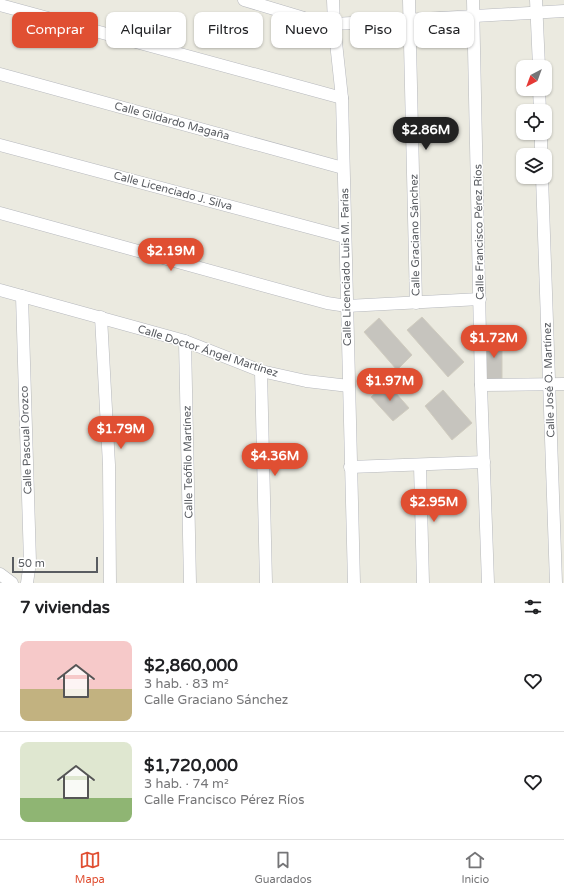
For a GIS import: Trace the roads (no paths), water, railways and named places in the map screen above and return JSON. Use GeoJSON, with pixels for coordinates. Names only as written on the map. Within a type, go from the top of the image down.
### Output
{"type":"FeatureCollection","features":[{"type":"Feature","properties":{"kind":"street"},"geometry":{"type":"LineString","coordinates":[[244,0],[284,12]]}},
{"type":"Feature","properties":{"kind":"street","name":"Calle Licenciado Luis M. Farías"},"geometry":{"type":"LineString","coordinates":[[333,0],[334,12]]}},
{"type":"Feature","properties":{"kind":"street","name":"Calle Graciano Sánchez"},"geometry":{"type":"LineString","coordinates":[[409,0],[416,303]]}},
{"type":"Feature","properties":{"kind":"street","name":"Calle Francisco Pérez Ríos"},"geometry":{"type":"LineString","coordinates":[[473,0],[474,12]]}},
{"type":"Feature","properties":{"kind":"street"},"geometry":{"type":"LineString","coordinates":[[0,5],[342,98]]}},
{"type":"Feature","properties":{"kind":"street"},"geometry":{"type":"LineString","coordinates":[[536,6],[539,60]]}},
{"type":"Feature","properties":{"kind":"street"},"geometry":{"type":"LineString","coordinates":[[474,16],[536,6],[564,12]]}},
{"type":"Feature","properties":{"kind":"street","name":"Calle Francisco Pérez Ríos"},"geometry":{"type":"LineString","coordinates":[[474,16],[481,385],[488,583]]}},
{"type":"Feature","properties":{"kind":"street"},"geometry":{"type":"LineString","coordinates":[[342,24],[414,20]]}},
{"type":"Feature","properties":{"kind":"street","name":"Calle Licenciado Luis M. Farías"},"geometry":{"type":"LineString","coordinates":[[337,48],[342,98],[354,583]]}},
{"type":"Feature","properties":{"kind":"street","name":"Calle Gildardo Magaña"},"geometry":{"type":"LineString","coordinates":[[0,74],[344,168]]}},
{"type":"Feature","properties":{"kind":"street","name":"Calle Licenciado J. Silva"},"geometry":{"type":"LineString","coordinates":[[0,145],[345,238]]}},
{"type":"Feature","properties":{"kind":"street","name":"Calle José O. Martínez"},"geometry":{"type":"LineString","coordinates":[[542,184],[556,583]]}},
{"type":"Feature","properties":{"kind":"street"},"geometry":{"type":"LineString","coordinates":[[0,213],[307,298],[347,306],[480,299]]}},
{"type":"Feature","properties":{"kind":"street","name":"Calle Doctor Ángel Martínez"},"geometry":{"type":"LineString","coordinates":[[0,290],[185,341],[260,371],[306,381],[349,386]]}},
{"type":"Feature","properties":{"kind":"street","name":"Calle Pascual Orozco"},"geometry":{"type":"LineString","coordinates":[[22,296],[30,562],[27,583]]}},
{"type":"Feature","properties":{"kind":"street"},"geometry":{"type":"LineString","coordinates":[[101,317],[109,465],[110,583]]}},
{"type":"Feature","properties":{"kind":"street","name":"Calle Teófilo Martínez"},"geometry":{"type":"LineString","coordinates":[[185,341],[190,583]]}},
{"type":"Feature","properties":{"kind":"street"},"geometry":{"type":"LineString","coordinates":[[260,371],[266,583]]}},
{"type":"Feature","properties":{"kind":"street"},"geometry":{"type":"LineString","coordinates":[[481,385],[564,384]]}},
{"type":"Feature","properties":{"kind":"street"},"geometry":{"type":"LineString","coordinates":[[350,467],[484,462]]}},
{"type":"Feature","properties":{"kind":"street"},"geometry":{"type":"LineString","coordinates":[[420,465],[424,583]]}},
{"type":"Feature","properties":{"kind":"street"},"geometry":{"type":"LineString","coordinates":[[0,574],[12,583]]}}]}
